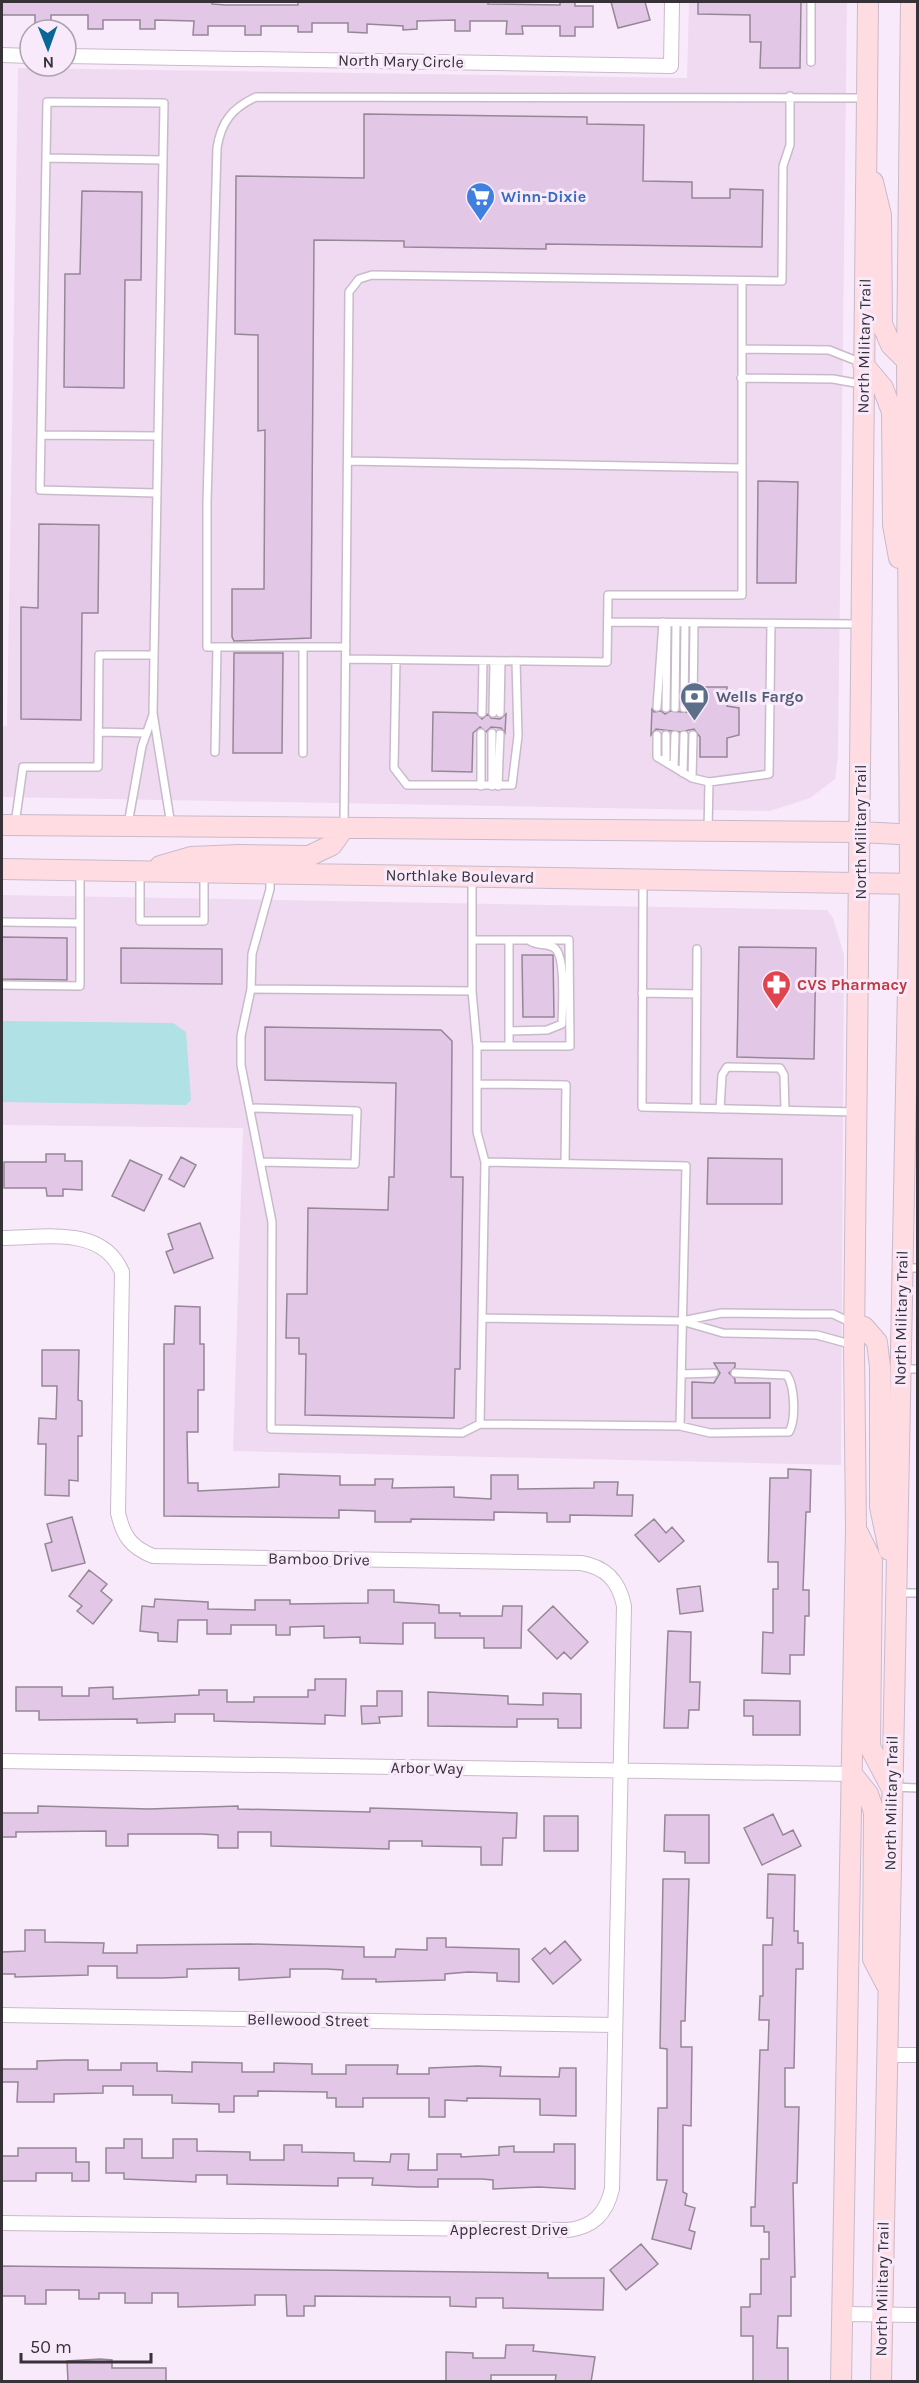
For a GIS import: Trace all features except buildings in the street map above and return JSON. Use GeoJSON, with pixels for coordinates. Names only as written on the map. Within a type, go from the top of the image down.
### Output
{"type":"FeatureCollection","features":[{"type":"Feature","properties":{"kind":"main road","name":"North Military Trail"},"geometry":{"type":"LineString","coordinates":[[841,2382],[856,1527],[854,1324],[868,2]]}},
{"type":"Feature","properties":{"kind":"main road","name":"North Military Trail"},"geometry":{"type":"LineString","coordinates":[[881,2382],[895,1593],[909,1369],[914,884],[913,670],[908,602],[912,358],[910,2]]}},
{"type":"Feature","properties":{"kind":"main road"},"geometry":{"type":"LineString","coordinates":[[866,141],[881,215],[882,324],[891,345],[912,358]]}},
{"type":"Feature","properties":{"kind":"main road"},"geometry":{"type":"LineString","coordinates":[[863,364],[883,388],[892,412],[893,525],[908,602]]}},
{"type":"Feature","properties":{"kind":"main road"},"geometry":{"type":"LineString","coordinates":[[8,825],[860,832],[914,835]]}},
{"type":"Feature","properties":{"kind":"main road"},"geometry":{"type":"LineString","coordinates":[[140,872],[191,857],[309,856],[332,845],[344,828]]}},
{"type":"Feature","properties":{"kind":"main road","name":"Northlake Boulevard"},"geometry":{"type":"LineString","coordinates":[[2,869],[914,884]]}},
{"type":"Feature","properties":{"kind":"main road"},"geometry":{"type":"LineString","coordinates":[[854,1324],[864,1327],[877,1342],[880,1367],[880,1507],[885,1535],[896,1572]]}},
{"type":"Feature","properties":{"kind":"main road"},"geometry":{"type":"LineString","coordinates":[[856,1527],[872,1561],[870,1747],[891,1787]]}},
{"type":"Feature","properties":{"kind":"main road"},"geometry":{"type":"LineString","coordinates":[[852,1774],[868,1794],[874,1812],[873,1959],[887,1986]]}},
{"type":"Feature","properties":{"kind":"street","name":"North Mary Circle"},"geometry":{"type":"LineString","coordinates":[[78,56],[671,66],[672,2]]}},
{"type":"Feature","properties":{"kind":"street"},"geometry":{"type":"LineString","coordinates":[[2,55],[18,56]]}},
{"type":"Feature","properties":{"kind":"street","name":"Bamboo Drive"},"geometry":{"type":"LineString","coordinates":[[2,1238],[92,1241],[108,1249],[122,1272],[118,1513],[122,1532],[130,1543],[153,1556],[580,1563],[599,1568],[615,1581],[624,1606],[620,1770]]}},
{"type":"Feature","properties":{"kind":"street","name":"Arbor Way"},"geometry":{"type":"LineString","coordinates":[[2,1761],[852,1774]]}},
{"type":"Feature","properties":{"kind":"street","name":"Applecrest Drive"},"geometry":{"type":"LineString","coordinates":[[2,2223],[581,2229],[603,2214],[612,2189],[620,1770]]}},
{"type":"Feature","properties":{"kind":"street","name":"Bellewood Street"},"geometry":{"type":"LineString","coordinates":[[2,2015],[615,2025]]}},
{"type":"Feature","properties":{"kind":"street"},"geometry":{"type":"LineString","coordinates":[[886,2055],[918,2055]]}},
{"type":"Feature","properties":{"kind":"street"},"geometry":{"type":"LineString","coordinates":[[842,2314],[918,2316]]}},
{"type":"Feature","properties":{"kind":"lane"},"geometry":{"type":"LineString","coordinates":[[811,2],[811,62]]}},
{"type":"Feature","properties":{"kind":"lane"},"geometry":{"type":"LineString","coordinates":[[344,828],[349,292],[359,279],[381,276],[782,281],[783,166],[790,145],[790,96]]}},
{"type":"Feature","properties":{"kind":"lane"},"geometry":{"type":"LineString","coordinates":[[346,647],[207,647],[207,502],[217,148],[219,131],[225,119],[242,104],[256,97],[790,96],[867,98]]}},
{"type":"Feature","properties":{"kind":"lane"},"geometry":{"type":"LineString","coordinates":[[156,493],[40,490],[47,102],[164,103],[153,712],[172,826]]}},
{"type":"Feature","properties":{"kind":"lane"},"geometry":{"type":"LineString","coordinates":[[46,158],[163,160]]}},
{"type":"Feature","properties":{"kind":"lane"},"geometry":{"type":"LineString","coordinates":[[346,659],[607,662],[609,595],[742,595],[742,280]]}},
{"type":"Feature","properties":{"kind":"lane"},"geometry":{"type":"LineString","coordinates":[[742,349],[829,350],[852,357],[863,364]]}},
{"type":"Feature","properties":{"kind":"lane"},"geometry":{"type":"LineString","coordinates":[[741,378],[833,380],[863,384]]}},
{"type":"Feature","properties":{"kind":"lane"},"geometry":{"type":"LineString","coordinates":[[42,435],[157,436]]}},
{"type":"Feature","properties":{"kind":"lane"},"geometry":{"type":"LineString","coordinates":[[348,461],[742,468]]}},
{"type":"Feature","properties":{"kind":"lane"},"geometry":{"type":"LineString","coordinates":[[608,622],[862,624]]}},
{"type":"Feature","properties":{"kind":"lane"},"geometry":{"type":"LineString","coordinates":[[657,707],[665,623]]}},
{"type":"Feature","properties":{"kind":"lane"},"geometry":{"type":"LineString","coordinates":[[665,623],[666,708]]}},
{"type":"Feature","properties":{"kind":"lane"},"geometry":{"type":"LineString","coordinates":[[675,708],[676,623]]}},
{"type":"Feature","properties":{"kind":"lane"},"geometry":{"type":"LineString","coordinates":[[684,708],[685,623]]}},
{"type":"Feature","properties":{"kind":"lane"},"geometry":{"type":"LineString","coordinates":[[693,708],[694,623]]}},
{"type":"Feature","properties":{"kind":"lane"},"geometry":{"type":"LineString","coordinates":[[657,735],[657,757],[692,778],[709,782],[769,774],[771,624]]}},
{"type":"Feature","properties":{"kind":"lane"},"geometry":{"type":"LineString","coordinates":[[215,752],[217,647]]}},
{"type":"Feature","properties":{"kind":"lane"},"geometry":{"type":"LineString","coordinates":[[303,647],[303,753]]}},
{"type":"Feature","properties":{"kind":"lane"},"geometry":{"type":"LineString","coordinates":[[8,825],[23,767],[98,767],[99,655],[154,655]]}},
{"type":"Feature","properties":{"kind":"lane"},"geometry":{"type":"LineString","coordinates":[[396,660],[394,768],[407,785],[481,786],[512,785],[518,736],[516,661]]}},
{"type":"Feature","properties":{"kind":"lane"},"geometry":{"type":"LineString","coordinates":[[482,713],[483,661]]}},
{"type":"Feature","properties":{"kind":"lane"},"geometry":{"type":"LineString","coordinates":[[497,661],[497,713]]}},
{"type":"Feature","properties":{"kind":"lane"},"geometry":{"type":"LineString","coordinates":[[128,826],[146,733],[153,712]]}},
{"type":"Feature","properties":{"kind":"lane"},"geometry":{"type":"LineString","coordinates":[[98,732],[146,733]]}},
{"type":"Feature","properties":{"kind":"lane"},"geometry":{"type":"LineString","coordinates":[[481,733],[481,786]]}},
{"type":"Feature","properties":{"kind":"lane"},"geometry":{"type":"LineString","coordinates":[[495,786],[496,734]]}},
{"type":"Feature","properties":{"kind":"lane"},"geometry":{"type":"LineString","coordinates":[[666,735],[666,762]]}},
{"type":"Feature","properties":{"kind":"lane"},"geometry":{"type":"LineString","coordinates":[[675,735],[675,767]]}},
{"type":"Feature","properties":{"kind":"lane"},"geometry":{"type":"LineString","coordinates":[[683,772],[684,735]]}},
{"type":"Feature","properties":{"kind":"lane"},"geometry":{"type":"LineString","coordinates":[[692,778],[693,735]]}},
{"type":"Feature","properties":{"kind":"lane"},"geometry":{"type":"LineString","coordinates":[[708,831],[709,782]]}},
{"type":"Feature","properties":{"kind":"lane"},"geometry":{"type":"LineString","coordinates":[[2,985],[80,986],[80,871]]}},
{"type":"Feature","properties":{"kind":"lane"},"geometry":{"type":"LineString","coordinates":[[140,872],[140,921],[204,921],[204,873]]}},
{"type":"Feature","properties":{"kind":"lane"},"geometry":{"type":"LineString","coordinates":[[270,874],[270,889],[252,954],[251,989],[241,1036],[242,1065],[272,1222],[271,1429],[462,1433],[480,1424],[680,1426],[710,1433],[789,1432],[792,1425],[792,1383],[788,1375],[735,1373]]}},
{"type":"Feature","properties":{"kind":"lane"},"geometry":{"type":"LineString","coordinates":[[472,876],[472,991],[477,1046],[477,1132],[485,1162],[480,1424]]}},
{"type":"Feature","properties":{"kind":"lane"},"geometry":{"type":"LineString","coordinates":[[644,879],[642,1107],[856,1112]]}},
{"type":"Feature","properties":{"kind":"lane"},"geometry":{"type":"LineString","coordinates":[[2,922],[80,923]]}},
{"type":"Feature","properties":{"kind":"lane"},"geometry":{"type":"LineString","coordinates":[[472,940],[569,940],[570,1046],[477,1046]]}},
{"type":"Feature","properties":{"kind":"lane"},"geometry":{"type":"LineString","coordinates":[[508,1046],[509,940]]}},
{"type":"Feature","properties":{"kind":"lane"},"geometry":{"type":"LineString","coordinates":[[508,1031],[547,1030],[559,1028],[562,1024],[562,966],[558,951],[553,947],[536,944],[529,940]]}},
{"type":"Feature","properties":{"kind":"lane"},"geometry":{"type":"LineString","coordinates":[[696,1108],[697,949]]}},
{"type":"Feature","properties":{"kind":"lane"},"geometry":{"type":"LineString","coordinates":[[251,989],[472,991]]}},
{"type":"Feature","properties":{"kind":"lane"},"geometry":{"type":"LineString","coordinates":[[642,993],[697,994]]}},
{"type":"Feature","properties":{"kind":"lane"},"geometry":{"type":"LineString","coordinates":[[720,1109],[722,1076],[727,1067],[780,1068],[784,1075],[785,1110]]}},
{"type":"Feature","properties":{"kind":"lane"},"geometry":{"type":"LineString","coordinates":[[477,1084],[566,1084],[565,1163]]}},
{"type":"Feature","properties":{"kind":"lane"},"geometry":{"type":"LineString","coordinates":[[250,1108],[357,1111],[355,1164],[261,1162]]}},
{"type":"Feature","properties":{"kind":"lane"},"geometry":{"type":"LineString","coordinates":[[485,1162],[686,1166],[680,1426]]}},
{"type":"Feature","properties":{"kind":"lane"},"geometry":{"type":"LineString","coordinates":[[482,1318],[682,1321],[722,1313],[833,1314],[854,1324]]}},
{"type":"Feature","properties":{"kind":"lane"},"geometry":{"type":"LineString","coordinates":[[682,1321],[723,1333],[817,1335],[854,1345]]}},
{"type":"Feature","properties":{"kind":"lane"},"geometry":{"type":"LineString","coordinates":[[681,1374],[714,1373]]}},
{"type":"Feature","properties":{"kind":"lane"},"geometry":{"type":"LineString","coordinates":[[895,1593],[918,1593]]}},
{"type":"Feature","properties":{"kind":"lane"},"geometry":{"type":"LineString","coordinates":[[891,1787],[918,1788]]}},
{"type":"Feature","properties":{"kind":"shaded area"},"geometry":{"type":"Polygon","coordinates":[[[689,2],[847,2],[838,756],[835,779],[810,798],[770,811],[2,797],[2,726],[7,726],[18,68],[18,78],[78,78],[78,69],[687,78],[689,2]]]}},
{"type":"Feature","properties":{"kind":"shaded area"},"geometry":{"type":"Polygon","coordinates":[[[2,895],[827,910],[833,918],[844,955],[841,1465],[233,1451],[243,1128],[2,1125],[2,895]]]}},
{"type":"Feature","properties":{"kind":"shaded area"},"geometry":{"type":"Polygon","coordinates":[[[2,1021],[173,1023],[186,1032],[191,1100],[186,1105],[2,1102],[2,1021]]]}},
{"type":"Feature","properties":{"kind":"place","name":"Winn-Dixie"},"geometry":{"type":"Point","coordinates":[480,222]}},
{"type":"Feature","properties":{"kind":"place","name":"Wells Fargo"},"geometry":{"type":"Point","coordinates":[695,722]}},
{"type":"Feature","properties":{"kind":"place","name":"CVS Pharmacy"},"geometry":{"type":"Point","coordinates":[776,1010]}}]}
